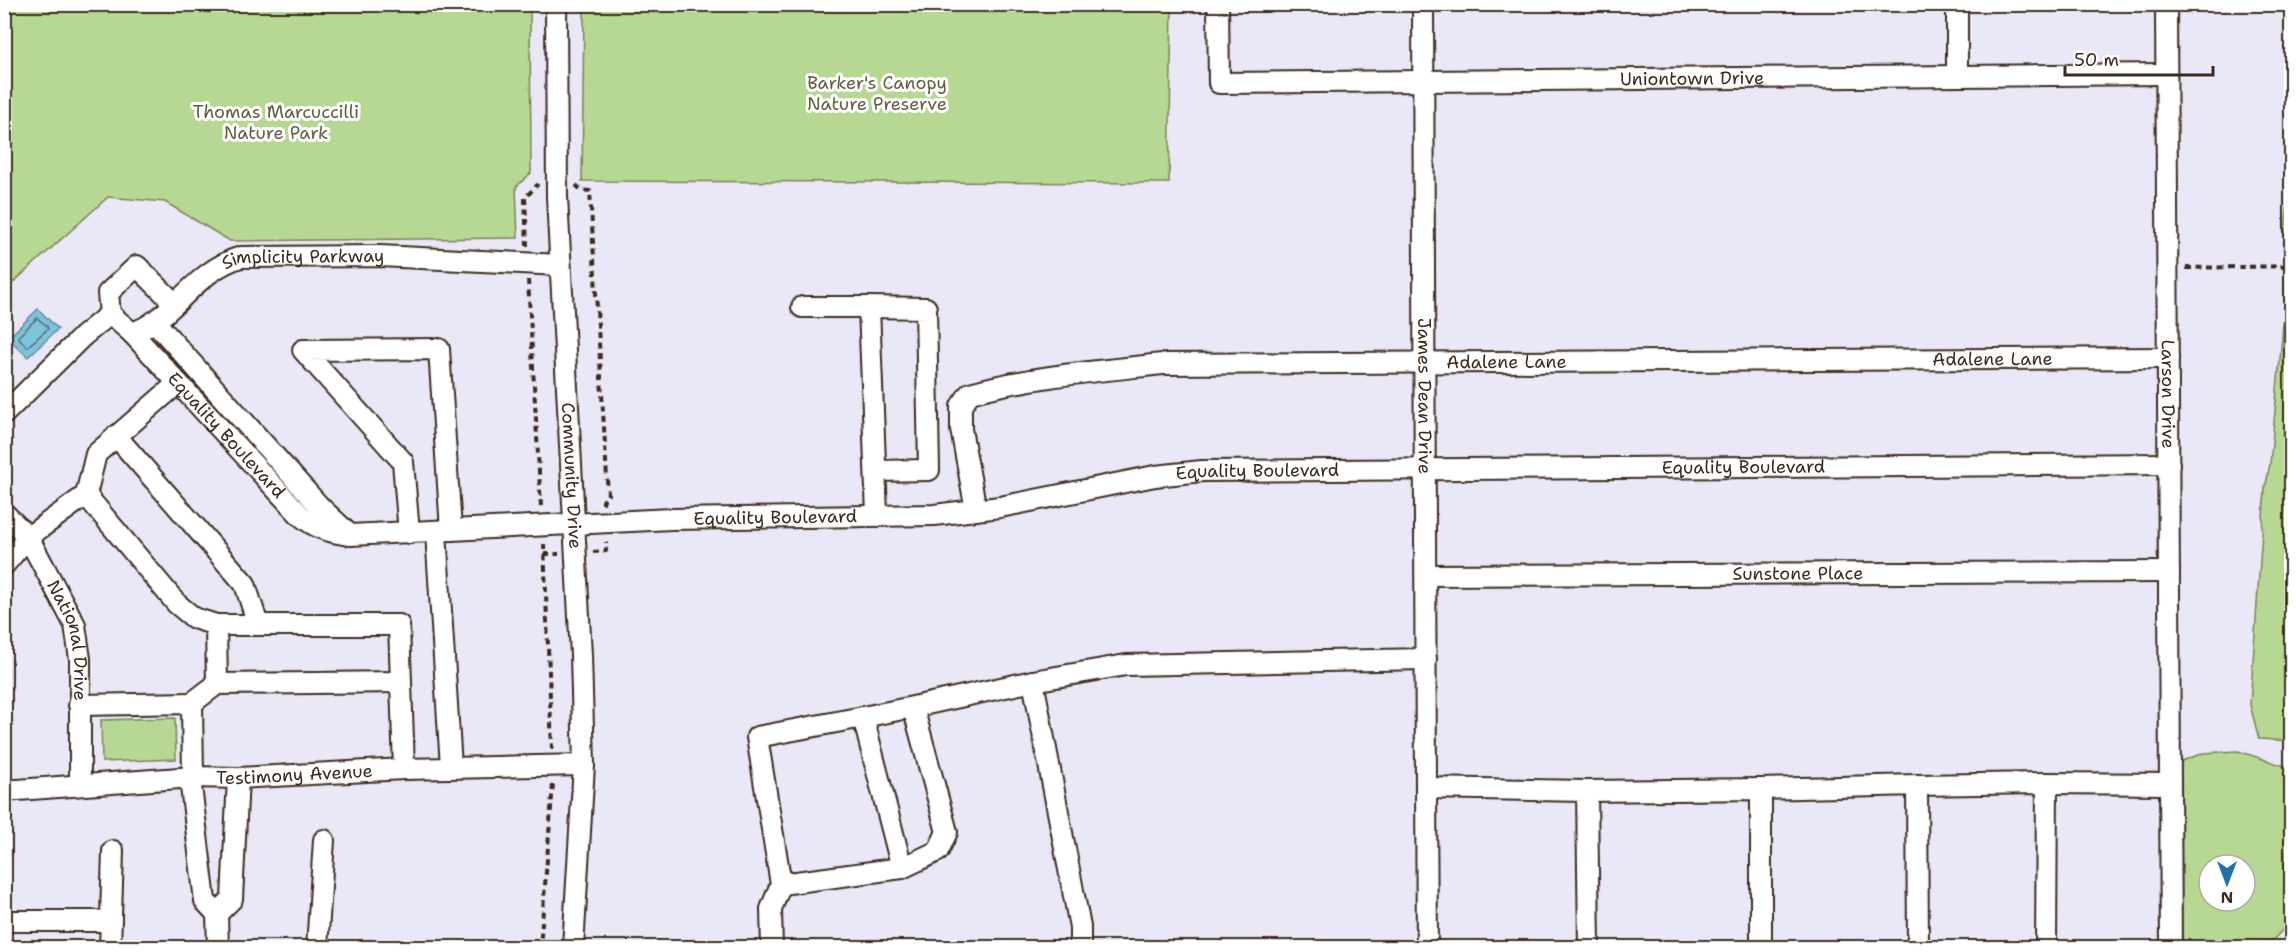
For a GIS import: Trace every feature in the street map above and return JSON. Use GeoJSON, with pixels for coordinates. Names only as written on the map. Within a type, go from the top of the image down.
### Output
{"type":"FeatureCollection","features":[{"type":"Feature","properties":{"kind":"street","name":"Community Drive"},"geometry":{"type":"LineString","coordinates":[[556,4],[557,197],[585,765],[573,948]]}},
{"type":"Feature","properties":{"kind":"street","name":"Uniontown Drive"},"geometry":{"type":"LineString","coordinates":[[1218,4],[1219,83],[2166,74]]}},
{"type":"Feature","properties":{"kind":"street","name":"James Dean Drive"},"geometry":{"type":"LineString","coordinates":[[1423,4],[1427,948]]}},
{"type":"Feature","properties":{"kind":"street"},"geometry":{"type":"LineString","coordinates":[[1957,75],[1958,4]]}},
{"type":"Feature","properties":{"kind":"street","name":"Larson Drive"},"geometry":{"type":"LineString","coordinates":[[2166,4],[2170,948]]}},
{"type":"Feature","properties":{"kind":"street","name":"Simplicity Parkway"},"geometry":{"type":"LineString","coordinates":[[174,303],[218,266],[252,256],[410,257],[560,265]]}},
{"type":"Feature","properties":{"kind":"street"},"geometry":{"type":"LineString","coordinates":[[137,266],[174,303],[155,322],[132,333],[110,314],[108,293],[137,266]]}},
{"type":"Feature","properties":{"kind":"street"},"geometry":{"type":"LineString","coordinates":[[802,307],[927,308],[929,470],[876,471]]}},
{"type":"Feature","properties":{"kind":"street"},"geometry":{"type":"LineString","coordinates":[[869,307],[877,515]]}},
{"type":"Feature","properties":{"kind":"street"},"geometry":{"type":"LineString","coordinates":[[4,414],[83,336],[110,314]]}},
{"type":"Feature","properties":{"kind":"street","name":"Equality Boulevard"},"geometry":{"type":"LineString","coordinates":[[155,322],[320,507],[350,535]]}},
{"type":"Feature","properties":{"kind":"street","name":"Equality Boulevard"},"geometry":{"type":"LineString","coordinates":[[132,333],[300,515],[312,525],[326,532],[350,535],[671,519],[934,515],[976,510],[1155,476],[1202,471],[2169,464]]}},
{"type":"Feature","properties":{"kind":"street"},"geometry":{"type":"LineString","coordinates":[[409,533],[403,462],[303,350],[439,349],[451,767]]}},
{"type":"Feature","properties":{"kind":"street","name":"Adalene Lane"},"geometry":{"type":"LineString","coordinates":[[976,510],[961,429],[961,406],[970,393],[1027,382],[1162,364],[2168,358]]}},
{"type":"Feature","properties":{"kind":"street"},"geometry":{"type":"LineString","coordinates":[[4,565],[28,537],[86,495],[96,454],[178,383]]}},
{"type":"Feature","properties":{"kind":"street"},"geometry":{"type":"LineString","coordinates":[[116,436],[245,584],[258,625]]}},
{"type":"Feature","properties":{"kind":"street"},"geometry":{"type":"LineString","coordinates":[[86,495],[177,604],[194,618],[216,625],[399,625],[404,769]]}},
{"type":"Feature","properties":{"kind":"street","name":"National Drive"},"geometry":{"type":"LineString","coordinates":[[4,513],[28,537],[75,625],[80,659],[80,785]]}},
{"type":"Feature","properties":{"kind":"street","name":"Sunstone Place"},"geometry":{"type":"LineString","coordinates":[[1426,574],[2169,572]]}},
{"type":"Feature","properties":{"kind":"street"},"geometry":{"type":"LineString","coordinates":[[216,625],[217,684]]}},
{"type":"Feature","properties":{"kind":"street"},"geometry":{"type":"LineString","coordinates":[[772,948],[771,909],[781,884],[757,737],[1033,681],[1126,665],[1426,659]]}},
{"type":"Feature","properties":{"kind":"street"},"geometry":{"type":"LineString","coordinates":[[1033,681],[1080,927],[1080,948]]}},
{"type":"Feature","properties":{"kind":"street"},"geometry":{"type":"LineString","coordinates":[[79,705],[192,703],[217,684],[401,682]]}},
{"type":"Feature","properties":{"kind":"street"},"geometry":{"type":"LineString","coordinates":[[192,703],[191,778],[204,901],[218,914]]}},
{"type":"Feature","properties":{"kind":"street"},"geometry":{"type":"LineString","coordinates":[[781,884],[902,868],[938,851],[947,832],[913,707]]}},
{"type":"Feature","properties":{"kind":"street"},"geometry":{"type":"LineString","coordinates":[[863,717],[902,868]]}},
{"type":"Feature","properties":{"kind":"street","name":"Testimony Avenue"},"geometry":{"type":"LineString","coordinates":[[4,791],[191,778],[238,778],[451,767],[585,765]]}},
{"type":"Feature","properties":{"kind":"street"},"geometry":{"type":"LineString","coordinates":[[218,948],[218,914],[232,899],[238,778]]}},
{"type":"Feature","properties":{"kind":"street"},"geometry":{"type":"LineString","coordinates":[[1425,788],[1587,791],[2047,783],[2170,784]]}},
{"type":"Feature","properties":{"kind":"street"},"geometry":{"type":"LineString","coordinates":[[2046,948],[2047,783]]}},
{"type":"Feature","properties":{"kind":"street"},"geometry":{"type":"LineString","coordinates":[[1917,785],[1918,948]]}},
{"type":"Feature","properties":{"kind":"street"},"geometry":{"type":"LineString","coordinates":[[1761,789],[1761,948]]}},
{"type":"Feature","properties":{"kind":"street"},"geometry":{"type":"LineString","coordinates":[[1587,791],[1589,948]]}},
{"type":"Feature","properties":{"kind":"street"},"geometry":{"type":"LineString","coordinates":[[317,948],[324,840]]}},
{"type":"Feature","properties":{"kind":"street"},"geometry":{"type":"LineString","coordinates":[[110,948],[113,851]]}},
{"type":"Feature","properties":{"kind":"street"},"geometry":{"type":"LineString","coordinates":[[4,921],[111,921]]}},
{"type":"Feature","properties":{"kind":"path"},"geometry":{"type":"LineString","coordinates":[[544,554],[606,551],[603,501],[608,495],[590,190],[581,190],[572,180]]}},
{"type":"Feature","properties":{"kind":"path"},"geometry":{"type":"LineString","coordinates":[[528,263],[553,765],[540,948]]}},
{"type":"Feature","properties":{"kind":"path"},"geometry":{"type":"LineString","coordinates":[[2186,268],[2292,266]]}},
{"type":"Feature","properties":{"kind":"green space","name":"Thomas Marcuccilli Nature Park"},"geometry":{"type":"Polygon","coordinates":[[[5,4],[530,5],[531,173],[516,187],[518,238],[230,241],[165,202],[108,197],[5,290],[5,4]]]}},
{"type":"Feature","properties":{"kind":"green space","name":"Barker's Canopy Nature Preserve"},"geometry":{"type":"Polygon","coordinates":[[[584,5],[1172,5],[1169,183],[582,181],[584,5]]]}},
{"type":"Feature","properties":{"kind":"green space"},"geometry":{"type":"Polygon","coordinates":[[[2291,176],[2291,741],[2259,739],[2250,705],[2265,489],[2270,464],[2285,301],[2285,230],[2291,176]]]}},
{"type":"Feature","properties":{"kind":"green space"},"geometry":{"type":"Polygon","coordinates":[[[175,718],[176,759],[102,762],[101,720],[175,718]]]}},
{"type":"Feature","properties":{"kind":"green space"},"geometry":{"type":"Polygon","coordinates":[[[2238,751],[2291,768],[2291,840],[2285,860],[2289,913],[2285,926],[2265,947],[2175,947],[2174,764],[2203,753],[2238,751]]]}},
{"type":"Feature","properties":{"kind":"water"},"geometry":{"type":"Polygon","coordinates":[[[38,309],[58,329],[28,357],[8,338],[38,309]]]}}]}
